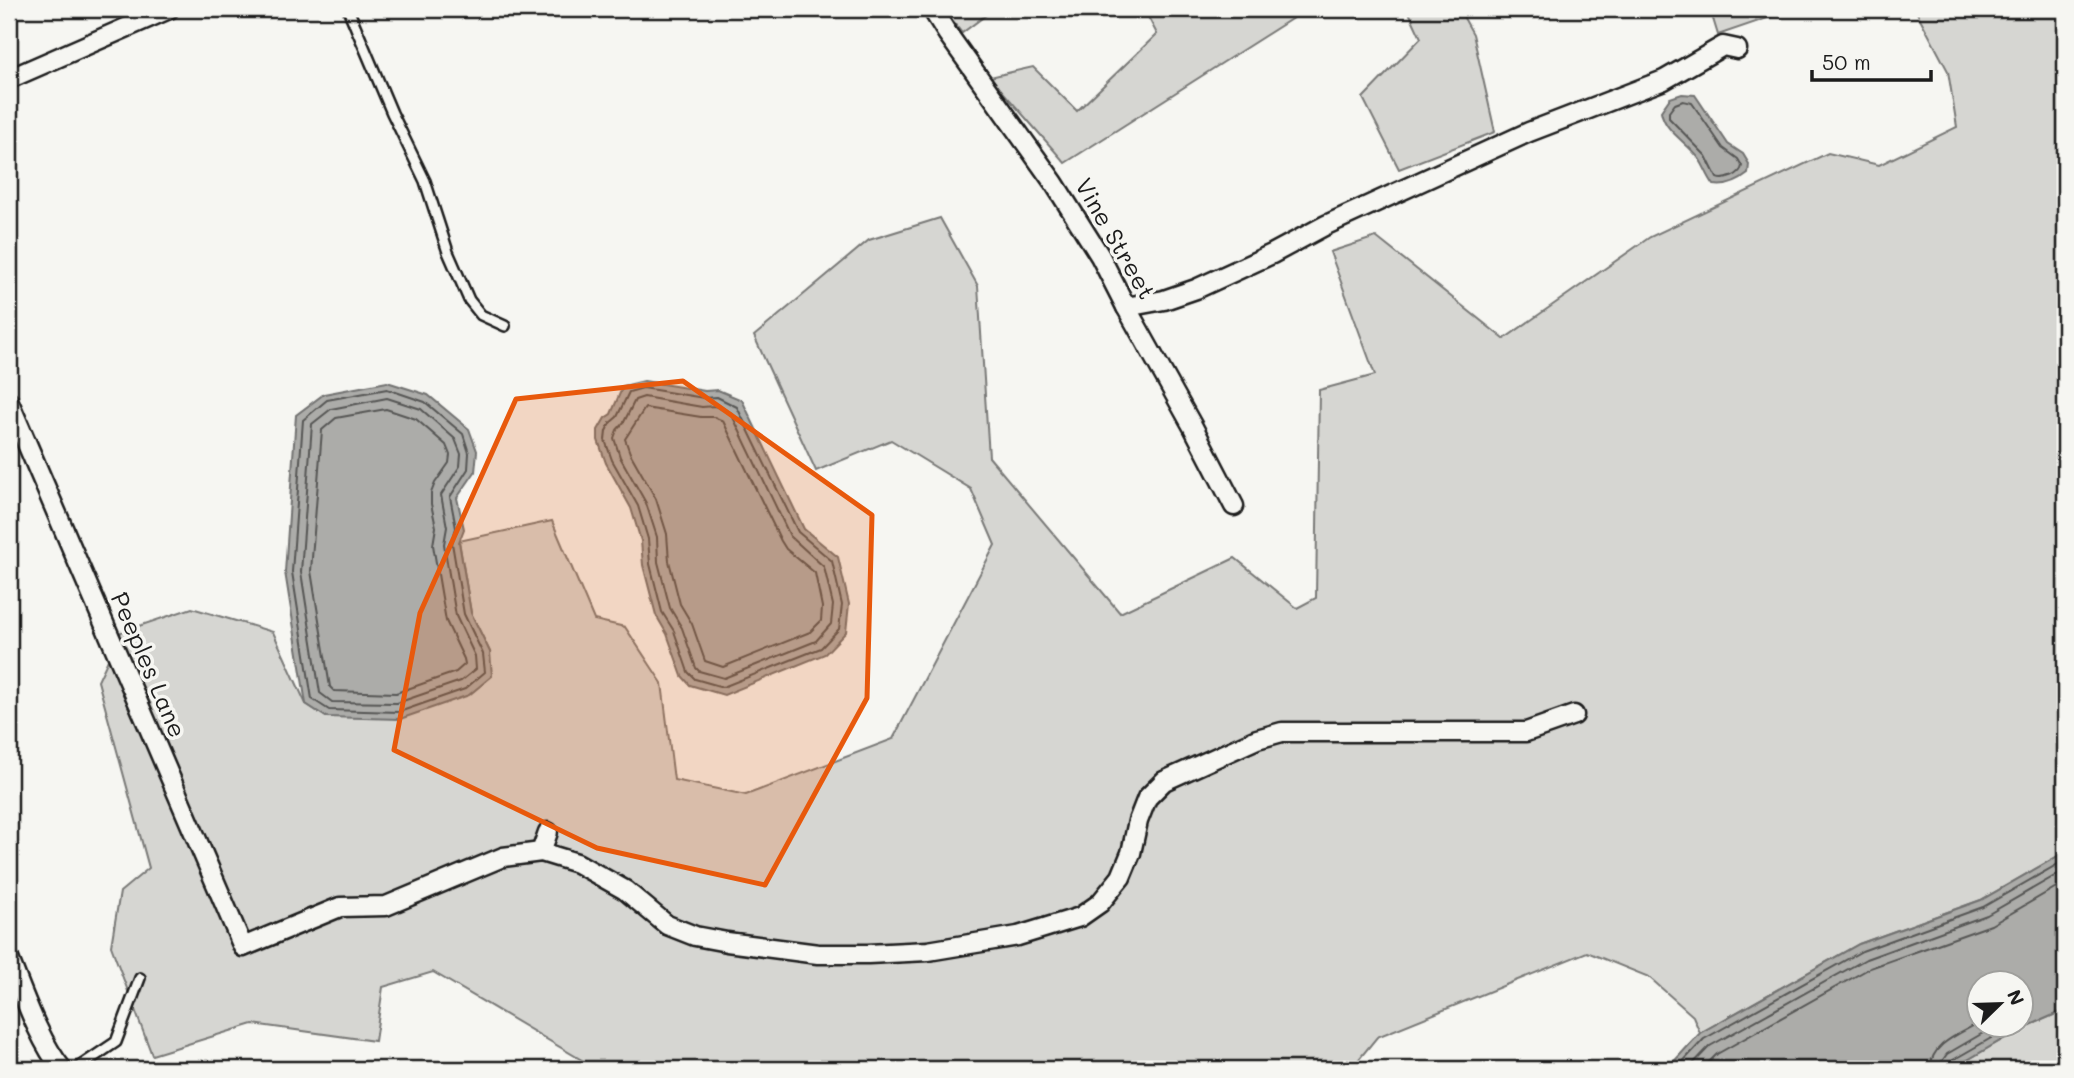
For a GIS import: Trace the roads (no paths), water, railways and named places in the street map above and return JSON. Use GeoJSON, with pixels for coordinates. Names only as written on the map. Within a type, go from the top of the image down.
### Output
{"type":"FeatureCollection","features":[{"type":"Feature","properties":{"kind":"street"},"geometry":{"type":"LineString","coordinates":[[9,79],[169,9]]}},
{"type":"Feature","properties":{"kind":"street","name":"Vine Street"},"geometry":{"type":"LineString","coordinates":[[932,9],[1054,183],[1100,256],[1234,506]]}},
{"type":"Feature","properties":{"kind":"street"},"geometry":{"type":"LineString","coordinates":[[1126,307],[1164,300],[1196,289],[1272,254],[1325,225],[1529,132],[1664,80],[1723,47],[1737,49]]}},
{"type":"Feature","properties":{"kind":"street","name":"Peeples Lane"},"geometry":{"type":"LineString","coordinates":[[9,402],[243,947],[340,907],[386,906],[503,857],[541,852]]}},
{"type":"Feature","properties":{"kind":"street"},"geometry":{"type":"LineString","coordinates":[[548,832],[541,852],[577,863],[625,890],[667,925],[695,936],[818,954],[928,951],[1018,936],[1080,917],[1100,903],[1121,877],[1147,798],[1164,781],[1257,739],[1282,732],[1526,732],[1574,715]]}},
{"type":"Feature","properties":{"kind":"street"},"geometry":{"type":"LineString","coordinates":[[9,959],[34,1019],[62,1069]]}},
{"type":"Feature","properties":{"kind":"lane"},"geometry":{"type":"LineString","coordinates":[[348,9],[392,113],[425,181],[469,300],[481,316],[505,326]]}},
{"type":"Feature","properties":{"kind":"lane"},"geometry":{"type":"LineString","coordinates":[[76,1069],[116,1042],[140,978]]}},
{"type":"Feature","properties":{"kind":"water"},"geometry":{"type":"Polygon","coordinates":[[[1682,94],[1695,95],[1728,144],[1743,154],[1749,164],[1748,174],[1732,183],[1714,185],[1700,160],[1663,119],[1661,111],[1670,98],[1682,94]]]}},
{"type":"Feature","properties":{"kind":"water"},"geometry":{"type":"Polygon","coordinates":[[[644,381],[705,391],[718,390],[742,400],[804,529],[838,557],[849,604],[846,632],[825,654],[724,695],[690,685],[682,676],[667,634],[656,615],[643,565],[641,541],[631,508],[606,463],[598,440],[598,430],[605,418],[611,414],[623,386],[644,381]]]}},
{"type":"Feature","properties":{"kind":"water"},"geometry":{"type":"Polygon","coordinates":[[[387,382],[428,395],[469,429],[477,451],[475,472],[457,498],[464,529],[459,542],[471,613],[490,652],[492,676],[469,695],[400,719],[326,717],[306,704],[285,572],[296,415],[324,394],[387,382]]]}},
{"type":"Feature","properties":{"kind":"water"},"geometry":{"type":"Polygon","coordinates":[[[2065,852],[2065,1010],[2036,1023],[2036,970],[1966,970],[1966,1040],[2002,1040],[1952,1069],[1667,1069],[1700,1033],[1859,944],[1981,900],[2065,852]]]}}]}
